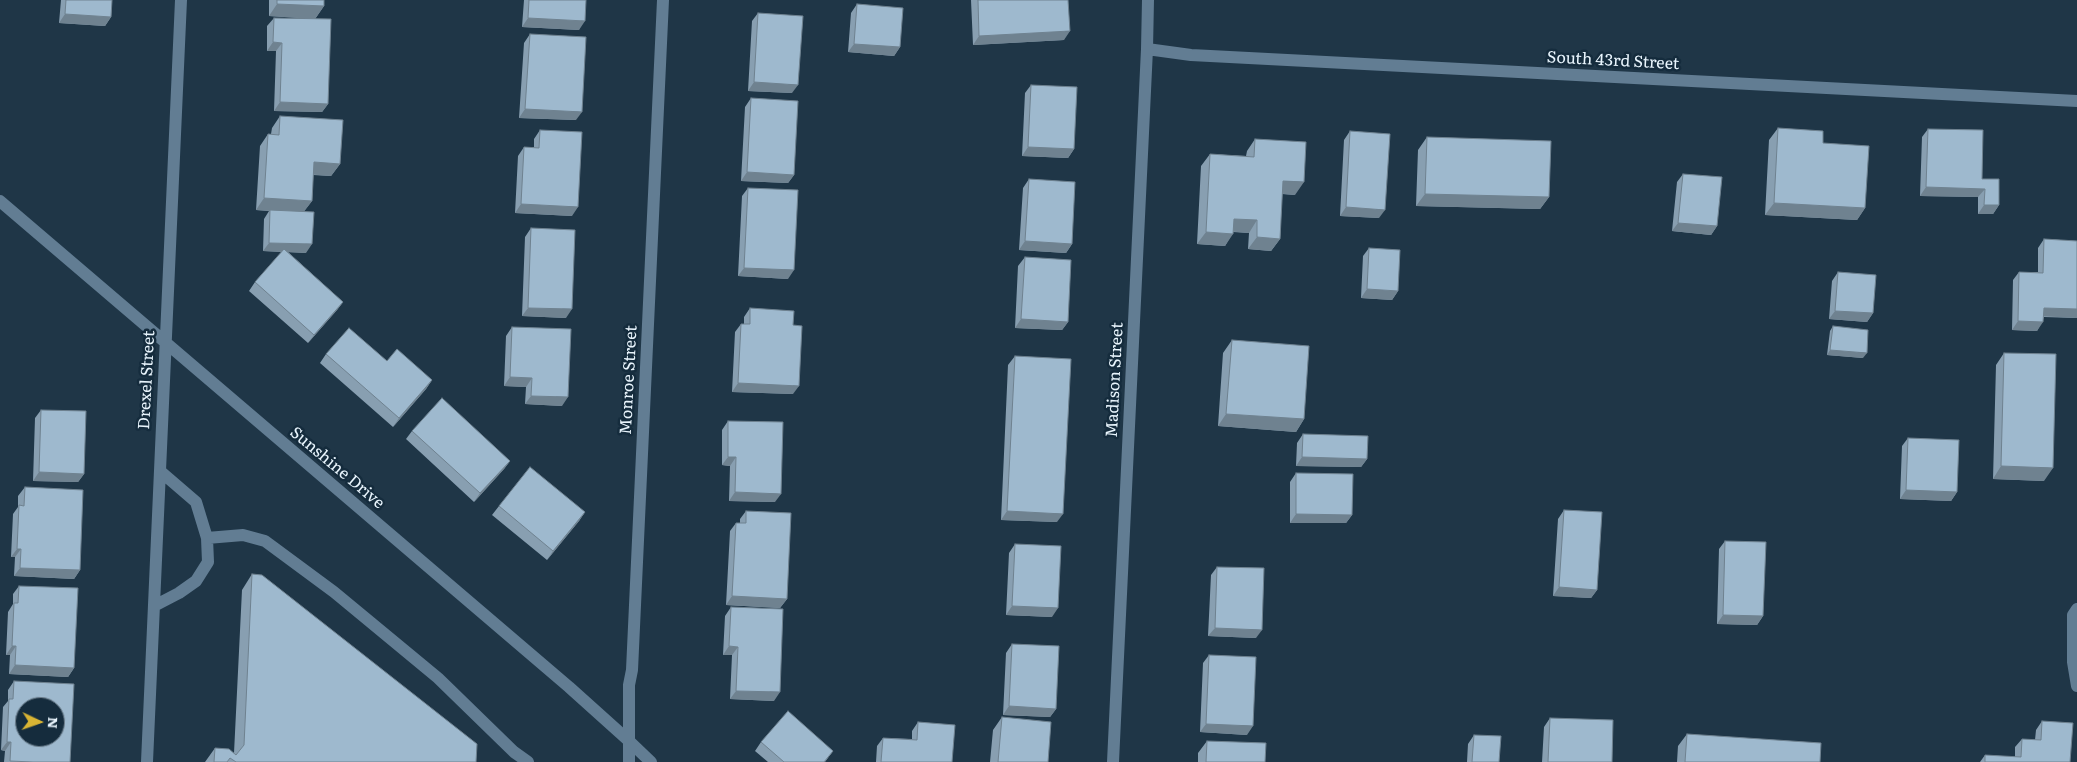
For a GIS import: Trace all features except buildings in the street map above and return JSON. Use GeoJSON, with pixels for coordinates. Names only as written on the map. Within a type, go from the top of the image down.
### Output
{"type":"FeatureCollection","features":[{"type":"Feature","properties":{"kind":"street","name":"Drexel Street"},"geometry":{"type":"LineString","coordinates":[[147,762],[181,0]]}},
{"type":"Feature","properties":{"kind":"street","name":"Monroe Street"},"geometry":{"type":"LineString","coordinates":[[629,762],[629,685],[632,670],[662,0]]}},
{"type":"Feature","properties":{"kind":"street","name":"Madison Street"},"geometry":{"type":"LineString","coordinates":[[1113,762],[1148,0]]}},
{"type":"Feature","properties":{"kind":"street","name":"South 43rd Street"},"geometry":{"type":"LineString","coordinates":[[1147,49],[1191,55],[2077,101]]}},
{"type":"Feature","properties":{"kind":"street","name":"Sunshine Drive"},"geometry":{"type":"LineString","coordinates":[[0,201],[628,740],[651,762]]}},
{"type":"Feature","properties":{"kind":"street"},"geometry":{"type":"LineString","coordinates":[[154,606],[179,593],[196,581],[208,562],[207,538],[196,502],[160,471]]}},
{"type":"Feature","properties":{"kind":"street"},"geometry":{"type":"LineString","coordinates":[[207,538],[243,536],[265,541],[334,592],[438,678],[514,752],[528,762]]}},
{"type":"Feature","properties":{"kind":"street"},"geometry":{"type":"LineString","coordinates":[[2077,609],[2073,615],[2073,653],[2077,686]]}}]}
